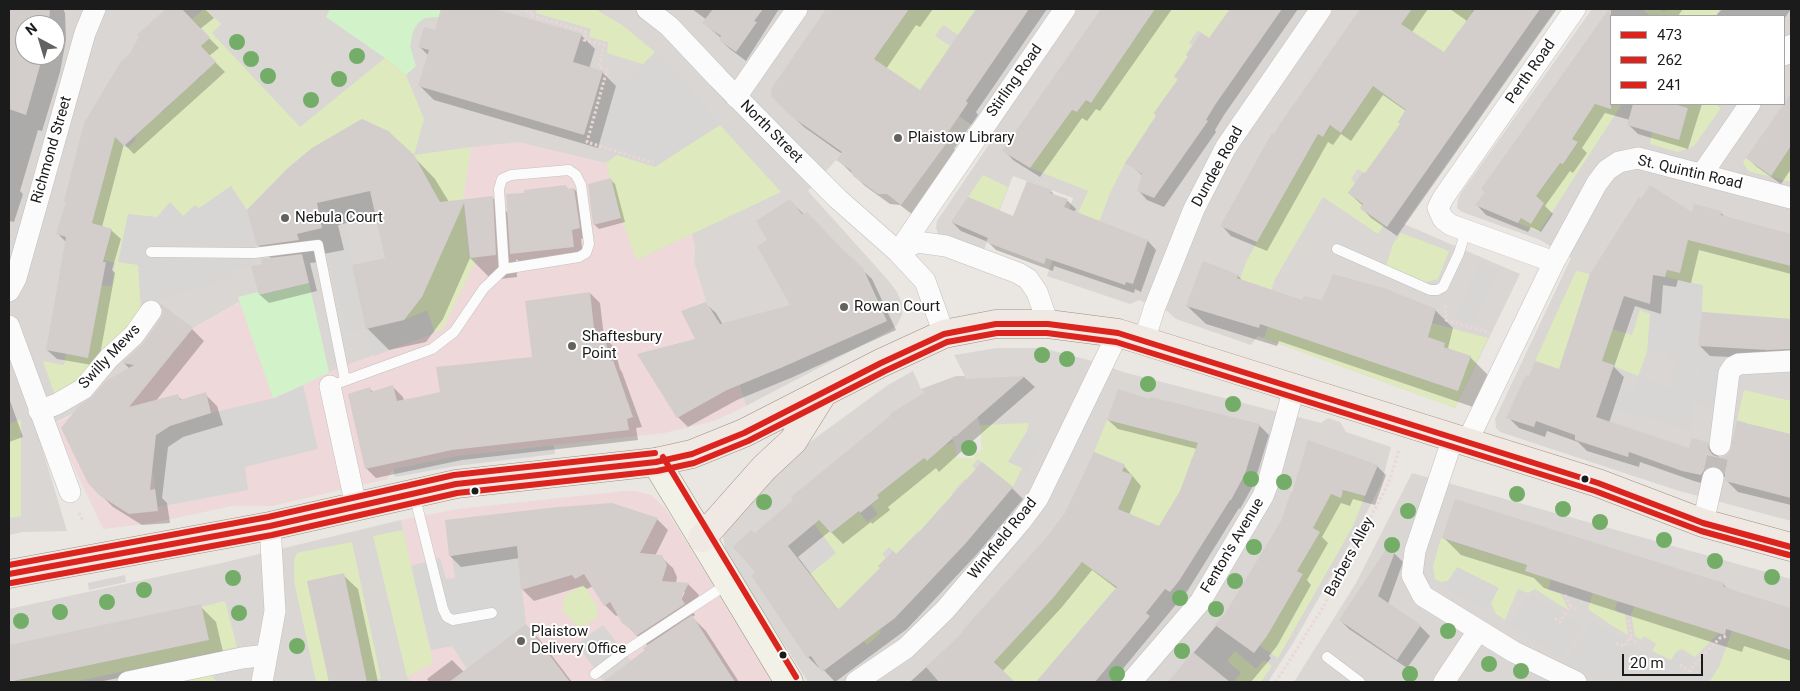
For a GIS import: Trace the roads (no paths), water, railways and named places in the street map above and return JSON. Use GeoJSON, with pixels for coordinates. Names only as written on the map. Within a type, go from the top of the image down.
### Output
{"type":"FeatureCollection","features":[{"type":"Feature","properties":{"kind":"main road"},"geometry":{"type":"LineString","coordinates":[[9,574],[270,526],[414,493],[476,481],[656,462],[692,454],[724,442],[881,363],[944,334],[996,324],[1048,324],[1118,334],[1144,341],[1598,483],[1703,523],[1791,547]]}},
{"type":"Feature","properties":{"kind":"main road"},"geometry":{"type":"LineString","coordinates":[[702,538],[764,468],[793,441],[823,393]]}},
{"type":"Feature","properties":{"kind":"main road"},"geometry":{"type":"LineString","coordinates":[[656,462],[789,682]]}},
{"type":"Feature","properties":{"kind":"street","name":"Richmond Street"},"geometry":{"type":"LineString","coordinates":[[9,291],[16,278],[85,33],[95,9]]}},
{"type":"Feature","properties":{"kind":"street","name":"North Street"},"geometry":{"type":"LineString","coordinates":[[647,9],[669,26],[736,97],[838,199],[898,252],[925,281],[944,334]]}},
{"type":"Feature","properties":{"kind":"street"},"geometry":{"type":"LineString","coordinates":[[736,97],[797,9]]}},
{"type":"Feature","properties":{"kind":"street","name":"Stirling Road"},"geometry":{"type":"LineString","coordinates":[[898,252],[1065,9]]}},
{"type":"Feature","properties":{"kind":"street","name":"Dundee Road"},"geometry":{"type":"LineString","coordinates":[[1144,341],[1154,308],[1194,209],[1226,147],[1321,9]]}},
{"type":"Feature","properties":{"kind":"street","name":"Perth Road"},"geometry":{"type":"LineString","coordinates":[[1554,262],[1466,230],[1443,219],[1438,208],[1443,198],[1575,9]]}},
{"type":"Feature","properties":{"kind":"street"},"geometry":{"type":"LineString","coordinates":[[1702,174],[1749,105]]}},
{"type":"Feature","properties":{"kind":"street","name":"St. Quintin Road"},"geometry":{"type":"LineString","coordinates":[[1554,262],[1606,170],[1619,162],[1638,158],[1791,198]]}},
{"type":"Feature","properties":{"kind":"street"},"geometry":{"type":"LineString","coordinates":[[898,252],[917,242],[946,246],[1018,273],[1028,279],[1037,292],[1048,324]]}},
{"type":"Feature","properties":{"kind":"street"},"geometry":{"type":"LineString","coordinates":[[1554,262],[1516,342],[1460,440],[1415,551],[1412,575],[1423,596],[1514,652],[1576,682]]}},
{"type":"Feature","properties":{"kind":"street","name":"Swilly Mews"},"geometry":{"type":"LineString","coordinates":[[39,411],[57,404],[84,389],[109,358],[134,335],[151,311]]}},
{"type":"Feature","properties":{"kind":"street"},"geometry":{"type":"LineString","coordinates":[[9,326],[70,492]]}},
{"type":"Feature","properties":{"kind":"street","name":"Winkfield Road"},"geometry":{"type":"LineString","coordinates":[[856,682],[906,648],[945,610],[1021,521],[1038,498],[1118,334]]}},
{"type":"Feature","properties":{"kind":"street"},"geometry":{"type":"LineString","coordinates":[[1720,445],[1729,373],[1733,367],[1739,364],[1791,361]]}},
{"type":"Feature","properties":{"kind":"street"},"geometry":{"type":"LineString","coordinates":[[338,383],[356,506]]}},
{"type":"Feature","properties":{"kind":"street","name":"Fenton's Avenue"},"geometry":{"type":"LineString","coordinates":[[1131,682],[1200,602],[1263,496],[1294,388]]}},
{"type":"Feature","properties":{"kind":"street"},"geometry":{"type":"LineString","coordinates":[[1703,523],[1713,478]]}},
{"type":"Feature","properties":{"kind":"street"},"geometry":{"type":"LineString","coordinates":[[262,682],[275,611],[270,526]]}},
{"type":"Feature","properties":{"kind":"street"},"geometry":{"type":"LineString","coordinates":[[1444,682],[1478,631]]}},
{"type":"Feature","properties":{"kind":"street"},"geometry":{"type":"LineString","coordinates":[[128,682],[242,658],[267,655]]}},
{"type":"Feature","properties":{"kind":"lane"},"geometry":{"type":"LineString","coordinates":[[151,252],[254,253],[318,244],[338,383],[432,349],[454,332],[484,288],[504,268],[578,258],[586,253],[589,244],[581,185],[576,175],[569,170],[511,175],[502,179],[499,189],[504,268]]}},
{"type":"Feature","properties":{"kind":"lane"},"geometry":{"type":"LineString","coordinates":[[1337,249],[1430,290],[1443,287],[1459,253],[1466,230]]}},
{"type":"Feature","properties":{"kind":"lane"},"geometry":{"type":"LineString","coordinates":[[414,493],[447,617],[454,620],[492,613]]}},
{"type":"Feature","properties":{"kind":"lane"},"geometry":{"type":"LineString","coordinates":[[595,674],[624,652],[729,582]]}},
{"type":"Feature","properties":{"kind":"lane"},"geometry":{"type":"LineString","coordinates":[[1327,657],[1360,682]]}},
{"type":"Feature","properties":{"kind":"tunnel"},"geometry":{"type":"LineString","coordinates":[[1713,478],[1720,445]]}},
{"type":"Feature","properties":{"kind":"place","name":"Plaistow Library"},"geometry":{"type":"Point","coordinates":[898,138]}},
{"type":"Feature","properties":{"kind":"place","name":"Nebula Court"},"geometry":{"type":"Point","coordinates":[285,218]}},
{"type":"Feature","properties":{"kind":"place","name":"Rowan Court"},"geometry":{"type":"Point","coordinates":[844,307]}},
{"type":"Feature","properties":{"kind":"place","name":"Shaftesbury Point"},"geometry":{"type":"Point","coordinates":[572,346]}},
{"type":"Feature","properties":{"kind":"place","name":"Plaistow Delivery Office"},"geometry":{"type":"Point","coordinates":[521,641]}}]}
